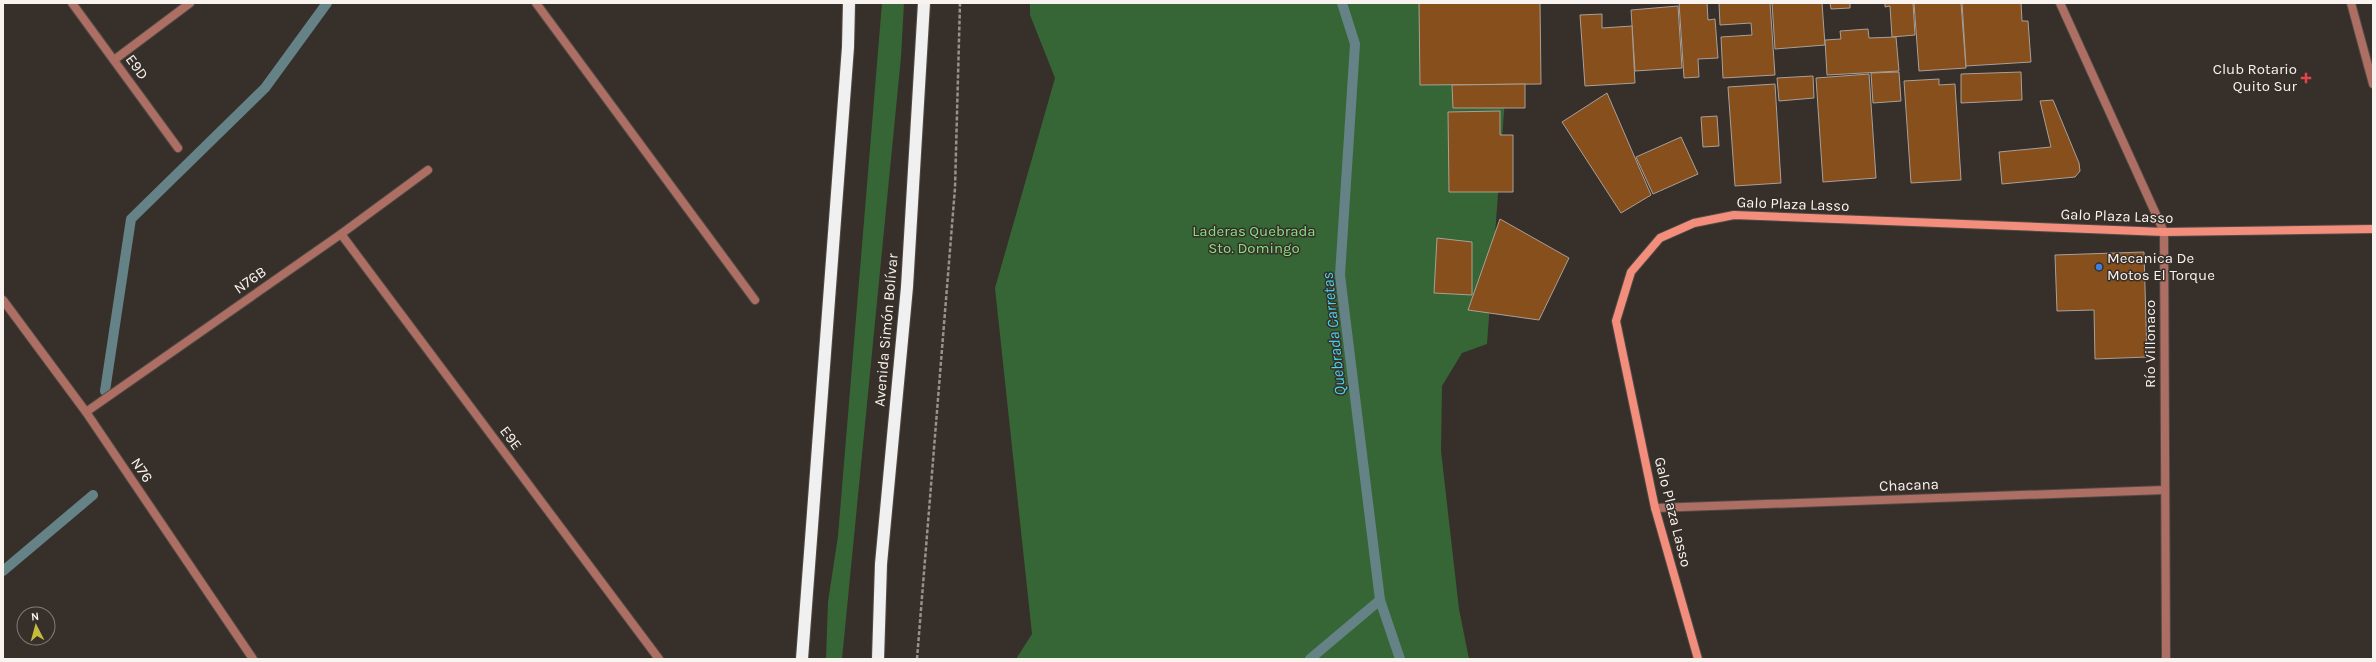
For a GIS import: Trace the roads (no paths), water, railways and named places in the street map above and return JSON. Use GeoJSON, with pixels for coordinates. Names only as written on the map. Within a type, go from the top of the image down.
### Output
{"type":"FeatureCollection","features":[{"type":"Feature","properties":{"kind":"highway"},"geometry":{"type":"LineString","coordinates":[[802,659],[848,47],[849,3]]}},
{"type":"Feature","properties":{"kind":"highway","name":"Avenida Simón Bolívar"},"geometry":{"type":"LineString","coordinates":[[878,659],[881,564],[907,287],[924,3]]}},
{"type":"Feature","properties":{"kind":"street","name":"E9D"},"geometry":{"type":"LineString","coordinates":[[72,3],[178,148]]}},
{"type":"Feature","properties":{"kind":"street"},"geometry":{"type":"LineString","coordinates":[[114,60],[190,3]]}},
{"type":"Feature","properties":{"kind":"street"},"geometry":{"type":"LineString","coordinates":[[536,3],[755,300]]}},
{"type":"Feature","properties":{"kind":"street","name":"Río Villonaco"},"geometry":{"type":"LineString","coordinates":[[2060,3],[2164,232],[2164,490],[2166,659]]}},
{"type":"Feature","properties":{"kind":"street"},"geometry":{"type":"LineString","coordinates":[[2351,3],[2373,84]]}},
{"type":"Feature","properties":{"kind":"street","name":"N76B"},"geometry":{"type":"LineString","coordinates":[[86,412],[341,234],[428,170]]}},
{"type":"Feature","properties":{"kind":"street","name":"Galo Plaza Lasso"},"geometry":{"type":"LineString","coordinates":[[1698,659],[1655,508],[1616,321],[1631,272],[1660,238],[1694,223],[1734,215],[2164,232],[2373,229]]}},
{"type":"Feature","properties":{"kind":"street","name":"E9E"},"geometry":{"type":"LineString","coordinates":[[341,234],[659,659]]}},
{"type":"Feature","properties":{"kind":"street","name":"N76"},"geometry":{"type":"LineString","coordinates":[[3,300],[86,412],[253,659]]}},
{"type":"Feature","properties":{"kind":"street","name":"Chacana"},"geometry":{"type":"LineString","coordinates":[[1655,508],[2164,490]]}},
{"type":"Feature","properties":{"kind":"waterway"},"geometry":{"type":"LineString","coordinates":[[105,391],[131,219],[265,88],[327,3]]}},
{"type":"Feature","properties":{"kind":"waterway","name":"Quebrada Carretas"},"geometry":{"type":"LineString","coordinates":[[1342,3],[1355,44],[1340,275],[1380,600],[1400,659]]}},
{"type":"Feature","properties":{"kind":"waterway"},"geometry":{"type":"LineString","coordinates":[[3,571],[93,495]]}},
{"type":"Feature","properties":{"kind":"waterway"},"geometry":{"type":"LineString","coordinates":[[1310,659],[1380,600]]}},
{"type":"Feature","properties":{"kind":"place","name":"Club Rotario Quito Sur"},"geometry":{"type":"Point","coordinates":[2306,78]}},
{"type":"Feature","properties":{"kind":"place","name":"Mecanica De Motos El Torque"},"geometry":{"type":"Point","coordinates":[2099,267]}},
{"type":"Feature","properties":{"kind":"park label","name":"Laderas Quebrada Sto. Domingo"},"geometry":{"type":"Point","coordinates":[1254,240]}}]}
